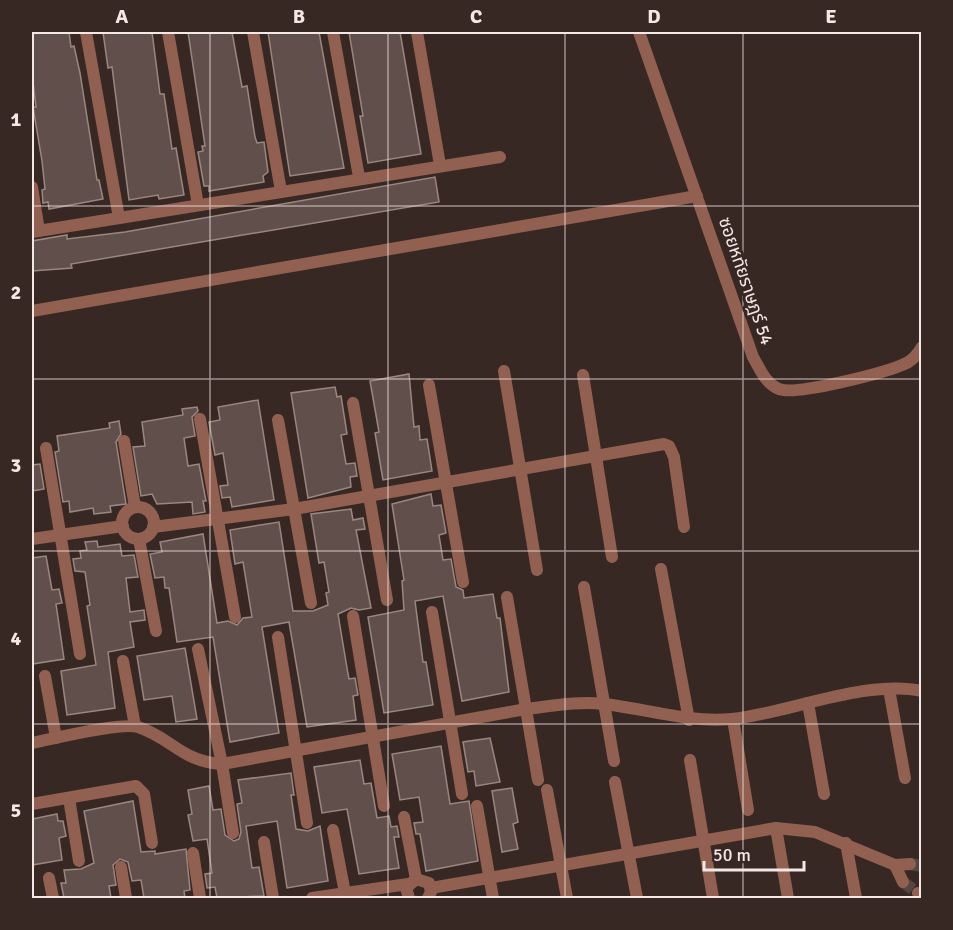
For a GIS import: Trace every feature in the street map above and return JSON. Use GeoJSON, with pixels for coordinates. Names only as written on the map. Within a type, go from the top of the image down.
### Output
{"type":"FeatureCollection","features":[{"type":"Feature","properties":{"kind":"street"},"geometry":{"type":"LineString","coordinates":[[86,32],[118,218]]}},
{"type":"Feature","properties":{"kind":"street"},"geometry":{"type":"LineString","coordinates":[[168,32],[198,206]]}},
{"type":"Feature","properties":{"kind":"street"},"geometry":{"type":"LineString","coordinates":[[253,32],[281,191]]}},
{"type":"Feature","properties":{"kind":"street"},"geometry":{"type":"LineString","coordinates":[[333,32],[358,177]]}},
{"type":"Feature","properties":{"kind":"street"},"geometry":{"type":"LineString","coordinates":[[417,32],[440,165]]}},
{"type":"Feature","properties":{"kind":"street","name":"ซอยหทัยราษฎร์ 54"},"geometry":{"type":"LineString","coordinates":[[639,32],[753,357],[769,382],[781,390],[815,388],[903,365],[916,357],[921,347]]}},
{"type":"Feature","properties":{"kind":"street"},"geometry":{"type":"LineString","coordinates":[[32,188],[35,231],[198,206],[358,177],[500,157]]}},
{"type":"Feature","properties":{"kind":"street"},"geometry":{"type":"LineString","coordinates":[[32,311],[697,196]]}},
{"type":"Feature","properties":{"kind":"street"},"geometry":{"type":"LineString","coordinates":[[504,371],[537,570]]}},
{"type":"Feature","properties":{"kind":"street"},"geometry":{"type":"LineString","coordinates":[[583,375],[612,556]]}},
{"type":"Feature","properties":{"kind":"street"},"geometry":{"type":"LineString","coordinates":[[429,385],[463,582]]}},
{"type":"Feature","properties":{"kind":"street"},"geometry":{"type":"LineString","coordinates":[[353,403],[387,600]]}},
{"type":"Feature","properties":{"kind":"street"},"geometry":{"type":"LineString","coordinates":[[200,419],[235,617]]}},
{"type":"Feature","properties":{"kind":"street"},"geometry":{"type":"LineString","coordinates":[[278,420],[311,603]]}},
{"type":"Feature","properties":{"kind":"street"},"geometry":{"type":"LineString","coordinates":[[124,441],[135,507]]}},
{"type":"Feature","properties":{"kind":"street"},"geometry":{"type":"LineString","coordinates":[[153,527],[294,509],[663,444],[669,446],[674,457],[684,527]]}},
{"type":"Feature","properties":{"kind":"street"},"geometry":{"type":"LineString","coordinates":[[46,448],[80,654]]}},
{"type":"Feature","properties":{"kind":"street"},"geometry":{"type":"LineString","coordinates":[[135,507],[144,508],[151,514],[153,527],[147,536],[139,539],[129,536],[123,526],[124,516],[135,507]]}},
{"type":"Feature","properties":{"kind":"street"},"geometry":{"type":"LineString","coordinates":[[32,539],[123,526]]}},
{"type":"Feature","properties":{"kind":"street"},"geometry":{"type":"LineString","coordinates":[[139,539],[156,631]]}},
{"type":"Feature","properties":{"kind":"street"},"geometry":{"type":"LineString","coordinates":[[661,569],[689,720]]}},
{"type":"Feature","properties":{"kind":"street"},"geometry":{"type":"LineString","coordinates":[[584,587],[614,761]]}},
{"type":"Feature","properties":{"kind":"street"},"geometry":{"type":"LineString","coordinates":[[507,597],[538,780]]}},
{"type":"Feature","properties":{"kind":"street"},"geometry":{"type":"LineString","coordinates":[[432,612],[462,794]]}},
{"type":"Feature","properties":{"kind":"street"},"geometry":{"type":"LineString","coordinates":[[353,616],[384,806]]}},
{"type":"Feature","properties":{"kind":"street"},"geometry":{"type":"LineString","coordinates":[[278,637],[308,823]]}},
{"type":"Feature","properties":{"kind":"street"},"geometry":{"type":"LineString","coordinates":[[198,649],[222,764],[233,833]]}},
{"type":"Feature","properties":{"kind":"street"},"geometry":{"type":"LineString","coordinates":[[123,661],[135,726]]}},
{"type":"Feature","properties":{"kind":"street"},"geometry":{"type":"LineString","coordinates":[[45,676],[56,738]]}},
{"type":"Feature","properties":{"kind":"street"},"geometry":{"type":"LineString","coordinates":[[32,742],[135,726],[152,733],[201,763],[222,764],[526,709],[585,703],[605,704],[689,720],[733,719],[889,689],[921,692]]}},
{"type":"Feature","properties":{"kind":"street"},"geometry":{"type":"LineString","coordinates":[[889,689],[905,778]]}},
{"type":"Feature","properties":{"kind":"street"},"geometry":{"type":"LineString","coordinates":[[808,703],[824,794]]}},
{"type":"Feature","properties":{"kind":"street"},"geometry":{"type":"LineString","coordinates":[[733,719],[748,810]]}},
{"type":"Feature","properties":{"kind":"street"},"geometry":{"type":"LineString","coordinates":[[690,760],[713,898]]}},
{"type":"Feature","properties":{"kind":"street"},"geometry":{"type":"LineString","coordinates":[[615,782],[637,898]]}},
{"type":"Feature","properties":{"kind":"street"},"geometry":{"type":"LineString","coordinates":[[32,804],[136,786],[144,794],[152,843]]}},
{"type":"Feature","properties":{"kind":"street"},"geometry":{"type":"LineString","coordinates":[[548,790],[567,898]]}},
{"type":"Feature","properties":{"kind":"street"},"geometry":{"type":"LineString","coordinates":[[69,798],[80,861]]}},
{"type":"Feature","properties":{"kind":"street"},"geometry":{"type":"LineString","coordinates":[[477,806],[493,898]]}},
{"type":"Feature","properties":{"kind":"street"},"geometry":{"type":"LineString","coordinates":[[404,817],[412,881],[406,892],[409,898]]}},
{"type":"Feature","properties":{"kind":"street"},"geometry":{"type":"LineString","coordinates":[[776,828],[788,898]]}},
{"type":"Feature","properties":{"kind":"street"},"geometry":{"type":"LineString","coordinates":[[312,898],[425,880],[429,893],[489,877],[776,828],[815,831],[895,864],[909,864]]}},
{"type":"Feature","properties":{"kind":"street"},"geometry":{"type":"LineString","coordinates":[[333,830],[345,893]]}},
{"type":"Feature","properties":{"kind":"street"},"geometry":{"type":"LineString","coordinates":[[264,842],[273,898]]}},
{"type":"Feature","properties":{"kind":"street"},"geometry":{"type":"LineString","coordinates":[[846,843],[856,898]]}},
{"type":"Feature","properties":{"kind":"street"},"geometry":{"type":"LineString","coordinates":[[194,853],[200,898]]}},
{"type":"Feature","properties":{"kind":"street"},"geometry":{"type":"LineString","coordinates":[[895,864],[903,882]]}},
{"type":"Feature","properties":{"kind":"street"},"geometry":{"type":"LineString","coordinates":[[121,867],[126,898]]}},
{"type":"Feature","properties":{"kind":"street"},"geometry":{"type":"LineString","coordinates":[[49,878],[53,898]]}},
{"type":"Feature","properties":{"kind":"building"},"geometry":{"type":"Polygon","coordinates":[[[32,32],[69,32],[71,47],[74,46],[80,73],[97,180],[99,180],[103,199],[49,209],[48,202],[43,203],[42,190],[45,189],[33,107],[36,107],[32,74],[32,32]]]}},
{"type":"Feature","properties":{"kind":"building"},"geometry":{"type":"Polygon","coordinates":[[[103,32],[152,32],[160,94],[164,94],[172,149],[176,148],[184,195],[159,199],[158,195],[129,200],[112,67],[108,68],[103,32]]]}},
{"type":"Feature","properties":{"kind":"building"},"geometry":{"type":"Polygon","coordinates":[[[188,32],[232,32],[242,87],[247,86],[255,137],[257,143],[264,142],[268,172],[263,176],[264,182],[209,191],[209,186],[204,186],[198,152],[203,151],[202,146],[205,146],[188,32]]]}},
{"type":"Feature","properties":{"kind":"building"},"geometry":{"type":"Polygon","coordinates":[[[268,32],[319,32],[344,168],[290,176],[268,32]]]}},
{"type":"Feature","properties":{"kind":"building"},"geometry":{"type":"Polygon","coordinates":[[[349,32],[400,32],[421,154],[368,163],[349,32]]]}},
{"type":"Feature","properties":{"kind":"building"},"geometry":{"type":"Polygon","coordinates":[[[435,177],[439,202],[71,264],[72,268],[32,271],[32,241],[67,235],[67,239],[125,232],[435,177]]]}},
{"type":"Feature","properties":{"kind":"building"},"geometry":{"type":"Polygon","coordinates":[[[409,374],[414,427],[419,426],[420,440],[427,439],[432,471],[383,480],[375,433],[379,432],[370,381],[409,374]]]}},
{"type":"Feature","properties":{"kind":"building"},"geometry":{"type":"Polygon","coordinates":[[[335,387],[337,397],[341,396],[347,434],[341,435],[346,464],[355,463],[357,476],[350,477],[351,487],[308,498],[291,393],[335,387]]]}},
{"type":"Feature","properties":{"kind":"building"},"geometry":{"type":"Polygon","coordinates":[[[258,400],[274,500],[232,507],[230,497],[222,498],[220,486],[228,485],[223,453],[215,455],[209,422],[220,420],[218,407],[258,400]]]}},
{"type":"Feature","properties":{"kind":"building"},"geometry":{"type":"Polygon","coordinates":[[[197,407],[198,411],[192,417],[195,436],[184,438],[188,466],[199,464],[206,501],[203,501],[205,512],[193,514],[192,502],[157,504],[152,494],[141,496],[133,447],[145,446],[142,422],[183,415],[182,409],[197,407]]]}},
{"type":"Feature","properties":{"kind":"building"},"geometry":{"type":"Polygon","coordinates":[[[119,421],[121,434],[116,442],[126,504],[110,506],[111,512],[94,514],[93,508],[70,512],[69,501],[63,502],[55,452],[59,451],[57,436],[110,428],[109,423],[119,421]]]}},
{"type":"Feature","properties":{"kind":"building"},"geometry":{"type":"Polygon","coordinates":[[[40,464],[44,489],[32,491],[32,465],[40,464]]]}},
{"type":"Feature","properties":{"kind":"building"},"geometry":{"type":"Polygon","coordinates":[[[431,494],[433,506],[441,505],[446,533],[439,535],[443,560],[451,559],[456,587],[463,590],[464,598],[493,594],[497,618],[500,618],[509,692],[462,701],[443,596],[415,601],[423,662],[426,662],[433,705],[384,713],[368,617],[404,610],[402,581],[404,580],[392,504],[431,494]]]}},
{"type":"Feature","properties":{"kind":"building"},"geometry":{"type":"Polygon","coordinates":[[[351,509],[353,520],[363,518],[365,529],[356,530],[371,608],[359,610],[351,608],[338,614],[349,679],[355,678],[358,695],[353,696],[356,720],[307,727],[289,622],[262,627],[279,733],[230,742],[213,637],[177,642],[169,588],[165,588],[164,577],[155,578],[150,554],[162,552],[160,542],[203,534],[217,623],[228,621],[237,625],[243,618],[252,617],[243,562],[235,564],[230,530],[279,522],[293,611],[313,611],[328,605],[326,593],[329,592],[324,562],[319,563],[311,514],[351,509]]]}},
{"type":"Feature","properties":{"kind":"building"},"geometry":{"type":"Polygon","coordinates":[[[97,541],[98,547],[120,544],[122,556],[134,555],[138,577],[126,578],[130,612],[144,610],[145,620],[130,622],[134,647],[108,652],[115,708],[67,715],[61,671],[96,665],[87,606],[90,605],[85,572],[75,571],[73,559],[81,558],[80,551],[87,550],[85,542],[97,541]]]}},
{"type":"Feature","properties":{"kind":"building"},"geometry":{"type":"Polygon","coordinates":[[[46,556],[52,590],[59,589],[62,603],[56,604],[64,659],[32,664],[32,558],[46,556]]]}},
{"type":"Feature","properties":{"kind":"building"},"geometry":{"type":"Polygon","coordinates":[[[185,648],[197,719],[176,722],[172,696],[144,700],[137,656],[185,648]]]}},
{"type":"Feature","properties":{"kind":"building"},"geometry":{"type":"Polygon","coordinates":[[[490,738],[500,782],[476,786],[474,771],[468,772],[463,742],[490,738]]]}},
{"type":"Feature","properties":{"kind":"building"},"geometry":{"type":"Polygon","coordinates":[[[441,746],[450,804],[469,801],[478,861],[426,871],[420,834],[416,834],[414,823],[423,822],[419,797],[400,800],[392,754],[441,746]]]}},
{"type":"Feature","properties":{"kind":"building"},"geometry":{"type":"Polygon","coordinates":[[[360,760],[364,784],[371,783],[377,818],[389,816],[391,827],[397,826],[399,837],[394,837],[399,868],[359,874],[347,809],[322,813],[314,767],[360,760]]]}},
{"type":"Feature","properties":{"kind":"building"},"geometry":{"type":"Polygon","coordinates":[[[291,773],[294,795],[291,795],[296,829],[308,831],[320,826],[328,881],[287,888],[277,821],[246,826],[252,868],[259,867],[264,896],[217,898],[215,887],[207,888],[205,874],[212,873],[207,839],[193,841],[188,815],[192,814],[188,790],[209,786],[213,810],[221,809],[225,835],[234,841],[239,839],[241,832],[237,804],[242,803],[238,780],[291,773]]]}},
{"type":"Feature","properties":{"kind":"building"},"geometry":{"type":"Polygon","coordinates":[[[512,788],[518,822],[513,824],[518,849],[502,852],[492,791],[512,788]]]}},
{"type":"Feature","properties":{"kind":"building"},"geometry":{"type":"Polygon","coordinates":[[[133,801],[141,852],[155,851],[155,854],[186,849],[190,890],[184,891],[185,898],[144,898],[141,880],[132,881],[128,862],[120,859],[113,865],[116,885],[109,886],[111,898],[64,898],[61,883],[66,883],[64,870],[81,869],[94,863],[84,811],[133,801]]]}},
{"type":"Feature","properties":{"kind":"building"},"geometry":{"type":"Polygon","coordinates":[[[57,814],[58,821],[63,821],[66,836],[59,838],[62,860],[32,865],[32,819],[57,814]]]}},
{"type":"Feature","properties":{"kind":"tunnel"},"geometry":{"type":"LineString","coordinates":[[910,864],[922,866]]}},
{"type":"Feature","properties":{"kind":"tunnel"},"geometry":{"type":"LineString","coordinates":[[903,882],[918,893]]}}]}
